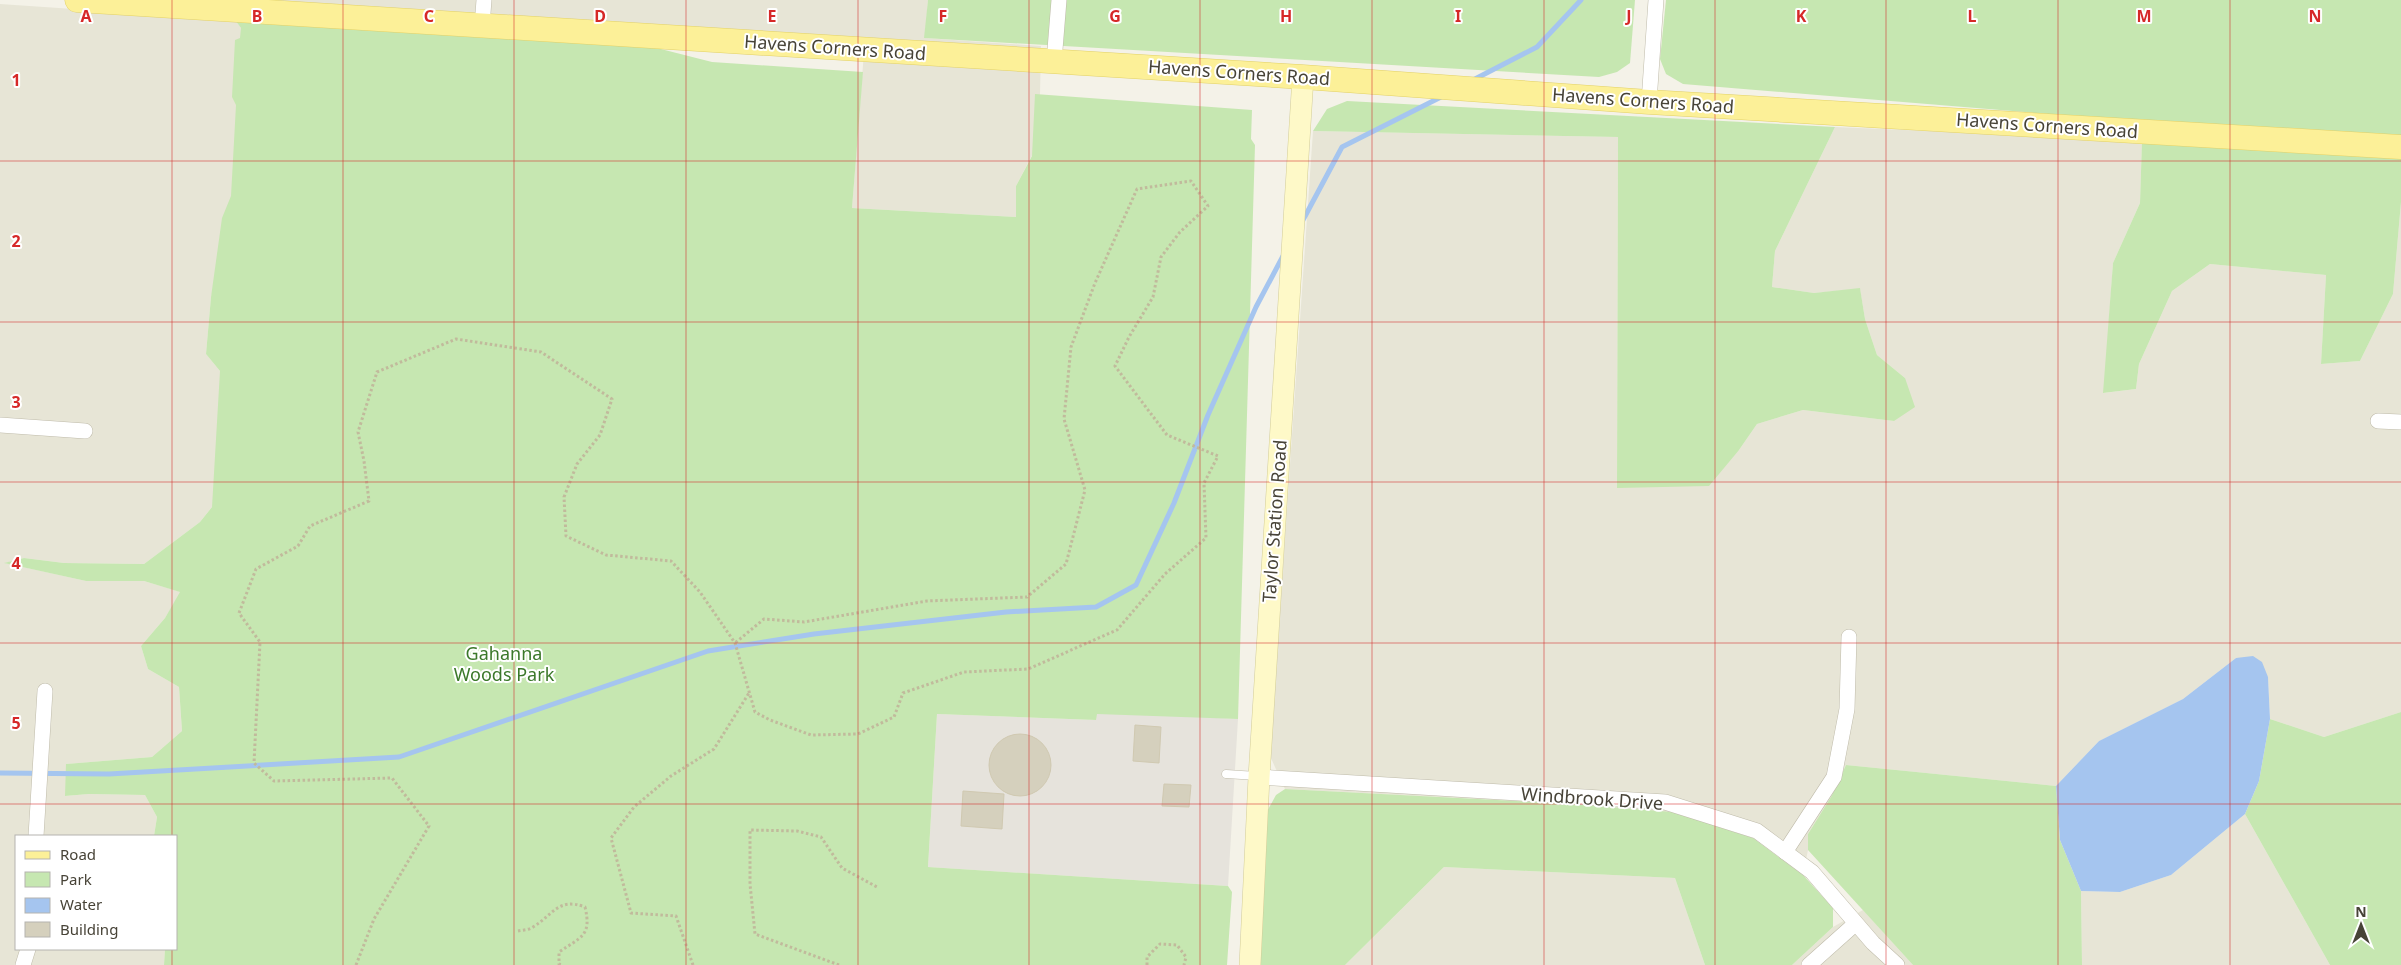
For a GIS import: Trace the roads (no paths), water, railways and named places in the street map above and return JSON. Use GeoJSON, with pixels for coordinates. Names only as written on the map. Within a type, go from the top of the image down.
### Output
{"type":"FeatureCollection","features":[{"type":"Feature","properties":{"kind":"main road","name":"Havens Corners Road"},"geometry":{"type":"LineString","coordinates":[[77,0],[1303,77],[1648,102],[2401,147]]}},
{"type":"Feature","properties":{"kind":"main road","name":"Taylor Station Road"},"geometry":{"type":"LineString","coordinates":[[1250,965],[1259,777],[1303,77]]}},
{"type":"Feature","properties":{"kind":"street"},"geometry":{"type":"LineString","coordinates":[[482,26],[484,0]]}},
{"type":"Feature","properties":{"kind":"street"},"geometry":{"type":"LineString","coordinates":[[1054,62],[1059,0]]}},
{"type":"Feature","properties":{"kind":"street"},"geometry":{"type":"LineString","coordinates":[[1648,102],[1656,0]]}},
{"type":"Feature","properties":{"kind":"street"},"geometry":{"type":"LineString","coordinates":[[2378,421],[2401,422]]}},
{"type":"Feature","properties":{"kind":"street"},"geometry":{"type":"LineString","coordinates":[[0,425],[85,431]]}},
{"type":"Feature","properties":{"kind":"street"},"geometry":{"type":"LineString","coordinates":[[1785,852],[1834,777],[1847,709],[1849,636]]}},
{"type":"Feature","properties":{"kind":"street"},"geometry":{"type":"LineString","coordinates":[[36,835],[45,691]]}},
{"type":"Feature","properties":{"kind":"street","name":"Windbrook Drive"},"geometry":{"type":"LineString","coordinates":[[1259,777],[1665,802],[1757,831],[1812,872],[1855,924],[1897,965]]}},
{"type":"Feature","properties":{"kind":"street"},"geometry":{"type":"LineString","coordinates":[[1808,965],[1855,924]]}},
{"type":"Feature","properties":{"kind":"street"},"geometry":{"type":"LineString","coordinates":[[23,965],[28,950]]}},
{"type":"Feature","properties":{"kind":"lane"},"geometry":{"type":"LineString","coordinates":[[1226,774],[1259,777]]}},
{"type":"Feature","properties":{"kind":"water"},"geometry":{"type":"Polygon","coordinates":[[[2253,656],[2262,662],[2268,677],[2270,719],[2259,781],[2245,814],[2171,875],[2120,892],[2081,891],[2060,840],[2056,786],[2099,741],[2183,699],[2236,658],[2253,656]]]}},
{"type":"Feature","properties":{"kind":"waterway"},"geometry":{"type":"LineString","coordinates":[[1473,80],[1537,47],[1581,0]]}},
{"type":"Feature","properties":{"kind":"waterway"},"geometry":{"type":"LineString","coordinates":[[1303,220],[1342,147],[1443,96]]}},
{"type":"Feature","properties":{"kind":"waterway"},"geometry":{"type":"LineString","coordinates":[[0,773],[109,774],[399,757],[708,651],[814,634],[1006,612],[1096,607],[1136,585],[1174,503],[1208,415],[1256,307],[1283,256]]}},
{"type":"Feature","properties":{"kind":"park label","name":"Gahanna Woods Park"},"geometry":{"type":"Point","coordinates":[504,664]}}]}
